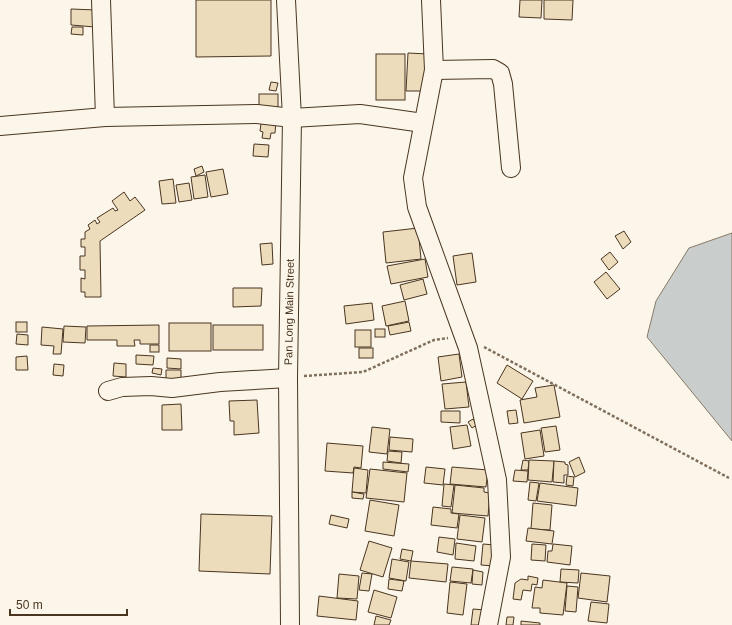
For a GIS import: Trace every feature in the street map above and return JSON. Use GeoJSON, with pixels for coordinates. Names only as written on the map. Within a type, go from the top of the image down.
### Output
{"type":"FeatureCollection","features":[{"type":"Feature","properties":{"kind":"street"},"geometry":{"type":"LineString","coordinates":[[101,0],[105,117]]}},
{"type":"Feature","properties":{"kind":"street","name":"Pan Long Main Street"},"geometry":{"type":"LineString","coordinates":[[286,0],[292,118],[288,378],[290,625]]}},
{"type":"Feature","properties":{"kind":"street"},"geometry":{"type":"LineString","coordinates":[[431,0],[434,70],[413,178],[417,207],[468,348],[497,480],[501,557],[488,625]]}},
{"type":"Feature","properties":{"kind":"street"},"geometry":{"type":"LineString","coordinates":[[434,70],[493,69],[500,74],[503,84],[511,168]]}},
{"type":"Feature","properties":{"kind":"street"},"geometry":{"type":"LineString","coordinates":[[0,126],[105,117],[257,114],[292,118],[360,114],[423,123]]}},
{"type":"Feature","properties":{"kind":"street"},"geometry":{"type":"LineString","coordinates":[[108,391],[122,387],[151,386],[172,388],[220,382],[288,378]]}},
{"type":"Feature","properties":{"kind":"path"},"geometry":{"type":"LineString","coordinates":[[288,378],[363,372],[434,340],[463,336],[729,478]]}},
{"type":"Feature","properties":{"kind":"shaded area"},"geometry":{"type":"Polygon","coordinates":[[[732,233],[732,441],[647,337],[656,301],[689,248],[732,233]]]}},
{"type":"Feature","properties":{"kind":"building"},"geometry":{"type":"Polygon","coordinates":[[[196,0],[271,0],[271,56],[196,57],[196,0]]]}},
{"type":"Feature","properties":{"kind":"building"},"geometry":{"type":"Polygon","coordinates":[[[520,0],[542,0],[541,18],[519,17],[520,0]]]}},
{"type":"Feature","properties":{"kind":"building"},"geometry":{"type":"Polygon","coordinates":[[[544,0],[573,0],[572,20],[544,19],[544,0]]]}},
{"type":"Feature","properties":{"kind":"building"},"geometry":{"type":"Polygon","coordinates":[[[71,9],[96,10],[95,27],[71,25],[71,9]]]}},
{"type":"Feature","properties":{"kind":"building"},"geometry":{"type":"Polygon","coordinates":[[[72,27],[83,27],[83,35],[71,34],[72,27]]]}},
{"type":"Feature","properties":{"kind":"building"},"geometry":{"type":"Polygon","coordinates":[[[408,53],[428,54],[426,91],[406,91],[408,53]]]}},
{"type":"Feature","properties":{"kind":"building"},"geometry":{"type":"Polygon","coordinates":[[[376,54],[405,54],[405,100],[376,100],[376,54]]]}},
{"type":"Feature","properties":{"kind":"building"},"geometry":{"type":"Polygon","coordinates":[[[271,82],[278,83],[276,91],[269,90],[271,82]]]}},
{"type":"Feature","properties":{"kind":"building"},"geometry":{"type":"Polygon","coordinates":[[[259,94],[278,94],[278,112],[259,112],[259,94]]]}},
{"type":"Feature","properties":{"kind":"building"},"geometry":{"type":"Polygon","coordinates":[[[262,116],[276,120],[275,133],[271,133],[270,139],[262,138],[263,132],[260,131],[262,116]]]}},
{"type":"Feature","properties":{"kind":"building"},"geometry":{"type":"Polygon","coordinates":[[[254,144],[269,145],[268,157],[253,156],[254,144]]]}},
{"type":"Feature","properties":{"kind":"building"},"geometry":{"type":"Polygon","coordinates":[[[202,166],[204,172],[196,176],[194,169],[202,166]]]}},
{"type":"Feature","properties":{"kind":"building"},"geometry":{"type":"Polygon","coordinates":[[[223,169],[228,194],[211,197],[206,172],[223,169]]]}},
{"type":"Feature","properties":{"kind":"building"},"geometry":{"type":"Polygon","coordinates":[[[205,175],[208,197],[194,199],[191,177],[205,175]]]}},
{"type":"Feature","properties":{"kind":"building"},"geometry":{"type":"Polygon","coordinates":[[[173,179],[176,203],[162,204],[159,181],[173,179]]]}},
{"type":"Feature","properties":{"kind":"building"},"geometry":{"type":"Polygon","coordinates":[[[189,183],[192,200],[179,202],[176,185],[189,183]]]}},
{"type":"Feature","properties":{"kind":"building"},"geometry":{"type":"Polygon","coordinates":[[[124,192],[130,201],[135,197],[145,210],[100,241],[101,297],[85,297],[85,292],[81,292],[81,278],[85,279],[85,270],[80,270],[80,256],[85,256],[85,247],[81,247],[81,239],[85,239],[85,232],[90,229],[88,225],[95,220],[97,224],[100,222],[97,218],[113,208],[115,211],[118,210],[112,201],[124,192]]]}},
{"type":"Feature","properties":{"kind":"building"},"geometry":{"type":"Polygon","coordinates":[[[418,228],[421,259],[386,263],[383,232],[418,228]]]}},
{"type":"Feature","properties":{"kind":"building"},"geometry":{"type":"Polygon","coordinates":[[[624,231],[631,242],[623,249],[615,236],[624,231]]]}},
{"type":"Feature","properties":{"kind":"building"},"geometry":{"type":"Polygon","coordinates":[[[272,243],[273,264],[262,265],[260,244],[272,243]]]}},
{"type":"Feature","properties":{"kind":"building"},"geometry":{"type":"Polygon","coordinates":[[[610,252],[618,262],[609,270],[601,259],[610,252]]]}},
{"type":"Feature","properties":{"kind":"building"},"geometry":{"type":"Polygon","coordinates":[[[472,253],[476,282],[457,285],[453,256],[472,253]]]}},
{"type":"Feature","properties":{"kind":"building"},"geometry":{"type":"Polygon","coordinates":[[[425,259],[428,277],[391,284],[387,266],[425,259]]]}},
{"type":"Feature","properties":{"kind":"building"},"geometry":{"type":"Polygon","coordinates":[[[606,272],[620,289],[607,299],[594,282],[606,272]]]}},
{"type":"Feature","properties":{"kind":"building"},"geometry":{"type":"Polygon","coordinates":[[[423,279],[427,294],[404,300],[400,285],[423,279]]]}},
{"type":"Feature","properties":{"kind":"building"},"geometry":{"type":"Polygon","coordinates":[[[233,288],[262,288],[261,306],[233,307],[233,288]]]}},
{"type":"Feature","properties":{"kind":"building"},"geometry":{"type":"Polygon","coordinates":[[[405,301],[409,321],[386,326],[382,306],[405,301]]]}},
{"type":"Feature","properties":{"kind":"building"},"geometry":{"type":"Polygon","coordinates":[[[372,303],[374,320],[346,324],[344,306],[372,303]]]}},
{"type":"Feature","properties":{"kind":"building"},"geometry":{"type":"Polygon","coordinates":[[[16,322],[27,322],[27,332],[16,332],[16,322]]]}},
{"type":"Feature","properties":{"kind":"building"},"geometry":{"type":"Polygon","coordinates":[[[409,322],[411,331],[390,335],[388,326],[409,322]]]}},
{"type":"Feature","properties":{"kind":"building"},"geometry":{"type":"Polygon","coordinates":[[[169,323],[211,323],[211,351],[169,351],[169,323]]]}},
{"type":"Feature","properties":{"kind":"building"},"geometry":{"type":"Polygon","coordinates":[[[159,325],[159,344],[140,344],[140,340],[134,340],[135,346],[117,346],[117,340],[87,340],[87,326],[159,325]]]}},
{"type":"Feature","properties":{"kind":"building"},"geometry":{"type":"Polygon","coordinates":[[[213,325],[263,325],[263,350],[213,350],[213,325]]]}},
{"type":"Feature","properties":{"kind":"building"},"geometry":{"type":"Polygon","coordinates":[[[64,326],[86,327],[85,343],[63,342],[64,326]]]}},
{"type":"Feature","properties":{"kind":"building"},"geometry":{"type":"Polygon","coordinates":[[[42,327],[63,329],[61,354],[53,354],[54,346],[41,345],[42,327]]]}},
{"type":"Feature","properties":{"kind":"building"},"geometry":{"type":"Polygon","coordinates":[[[375,329],[385,329],[385,337],[375,337],[375,329]]]}},
{"type":"Feature","properties":{"kind":"building"},"geometry":{"type":"Polygon","coordinates":[[[355,330],[371,330],[371,347],[355,347],[355,330]]]}},
{"type":"Feature","properties":{"kind":"building"},"geometry":{"type":"Polygon","coordinates":[[[17,334],[28,335],[28,345],[16,344],[17,334]]]}},
{"type":"Feature","properties":{"kind":"building"},"geometry":{"type":"Polygon","coordinates":[[[150,345],[159,345],[159,352],[150,352],[150,345]]]}},
{"type":"Feature","properties":{"kind":"building"},"geometry":{"type":"Polygon","coordinates":[[[359,348],[373,348],[373,358],[359,358],[359,348]]]}},
{"type":"Feature","properties":{"kind":"building"},"geometry":{"type":"Polygon","coordinates":[[[459,354],[462,377],[441,381],[438,357],[459,354]]]}},
{"type":"Feature","properties":{"kind":"building"},"geometry":{"type":"Polygon","coordinates":[[[136,355],[154,356],[153,365],[136,364],[136,355]]]}},
{"type":"Feature","properties":{"kind":"building"},"geometry":{"type":"Polygon","coordinates":[[[27,356],[28,370],[16,370],[16,357],[27,356]]]}},
{"type":"Feature","properties":{"kind":"building"},"geometry":{"type":"Polygon","coordinates":[[[167,358],[181,359],[181,369],[167,368],[167,358]]]}},
{"type":"Feature","properties":{"kind":"building"},"geometry":{"type":"Polygon","coordinates":[[[114,363],[126,364],[126,377],[113,376],[114,363]]]}},
{"type":"Feature","properties":{"kind":"building"},"geometry":{"type":"Polygon","coordinates":[[[54,364],[64,365],[63,376],[53,375],[54,364]]]}},
{"type":"Feature","properties":{"kind":"building"},"geometry":{"type":"Polygon","coordinates":[[[507,365],[533,381],[522,399],[497,383],[507,365]]]}},
{"type":"Feature","properties":{"kind":"building"},"geometry":{"type":"Polygon","coordinates":[[[153,368],[162,369],[161,375],[152,373],[153,368]]]}},
{"type":"Feature","properties":{"kind":"building"},"geometry":{"type":"Polygon","coordinates":[[[166,370],[181,370],[181,380],[166,379],[166,370]]]}},
{"type":"Feature","properties":{"kind":"building"},"geometry":{"type":"Polygon","coordinates":[[[466,382],[469,407],[445,409],[442,384],[466,382]]]}},
{"type":"Feature","properties":{"kind":"building"},"geometry":{"type":"Polygon","coordinates":[[[554,385],[560,417],[524,423],[520,400],[537,397],[535,388],[554,385]]]}},
{"type":"Feature","properties":{"kind":"building"},"geometry":{"type":"Polygon","coordinates":[[[257,400],[259,433],[234,435],[234,421],[230,421],[229,401],[257,400]]]}},
{"type":"Feature","properties":{"kind":"building"},"geometry":{"type":"Polygon","coordinates":[[[181,404],[182,430],[162,430],[162,405],[181,404]]]}},
{"type":"Feature","properties":{"kind":"building"},"geometry":{"type":"Polygon","coordinates":[[[516,410],[518,423],[509,424],[507,411],[516,410]]]}},
{"type":"Feature","properties":{"kind":"building"},"geometry":{"type":"Polygon","coordinates":[[[441,411],[460,411],[460,423],[441,422],[441,411]]]}},
{"type":"Feature","properties":{"kind":"building"},"geometry":{"type":"Polygon","coordinates":[[[473,419],[477,425],[472,428],[468,422],[473,419]]]}},
{"type":"Feature","properties":{"kind":"building"},"geometry":{"type":"Polygon","coordinates":[[[467,425],[471,446],[453,449],[450,427],[467,425]]]}},
{"type":"Feature","properties":{"kind":"building"},"geometry":{"type":"Polygon","coordinates":[[[556,426],[560,450],[545,452],[541,428],[556,426]]]}},
{"type":"Feature","properties":{"kind":"building"},"geometry":{"type":"Polygon","coordinates":[[[372,427],[390,429],[387,454],[369,452],[372,427]]]}},
{"type":"Feature","properties":{"kind":"building"},"geometry":{"type":"Polygon","coordinates":[[[540,430],[544,456],[525,459],[521,433],[540,430]]]}},
{"type":"Feature","properties":{"kind":"building"},"geometry":{"type":"Polygon","coordinates":[[[390,437],[413,439],[412,452],[389,450],[390,437]]]}},
{"type":"Feature","properties":{"kind":"building"},"geometry":{"type":"Polygon","coordinates":[[[327,443],[363,446],[361,468],[354,467],[353,473],[325,471],[327,443]]]}},
{"type":"Feature","properties":{"kind":"building"},"geometry":{"type":"Polygon","coordinates":[[[388,451],[402,452],[401,463],[387,461],[388,451]]]}},
{"type":"Feature","properties":{"kind":"building"},"geometry":{"type":"Polygon","coordinates":[[[579,457],[585,472],[575,477],[569,462],[579,457]]]}},
{"type":"Feature","properties":{"kind":"building"},"geometry":{"type":"Polygon","coordinates":[[[523,460],[529,461],[528,470],[521,470],[523,460]]]}},
{"type":"Feature","properties":{"kind":"building"},"geometry":{"type":"Polygon","coordinates":[[[529,460],[554,461],[552,482],[528,480],[529,460]]]}},
{"type":"Feature","properties":{"kind":"building"},"geometry":{"type":"Polygon","coordinates":[[[554,461],[565,462],[565,464],[568,465],[568,475],[564,475],[564,483],[553,482],[554,461]]]}},
{"type":"Feature","properties":{"kind":"building"},"geometry":{"type":"Polygon","coordinates":[[[383,462],[409,464],[408,472],[383,469],[383,462]]]}},
{"type":"Feature","properties":{"kind":"building"},"geometry":{"type":"Polygon","coordinates":[[[426,467],[445,469],[443,485],[424,483],[426,467]]]}},
{"type":"Feature","properties":{"kind":"building"},"geometry":{"type":"Polygon","coordinates":[[[452,467],[488,470],[486,487],[450,484],[452,467]]]}},
{"type":"Feature","properties":{"kind":"building"},"geometry":{"type":"Polygon","coordinates":[[[354,468],[368,470],[366,493],[352,492],[354,468]]]}},
{"type":"Feature","properties":{"kind":"building"},"geometry":{"type":"Polygon","coordinates":[[[370,469],[407,473],[404,502],[366,498],[370,469]]]}},
{"type":"Feature","properties":{"kind":"building"},"geometry":{"type":"Polygon","coordinates":[[[515,470],[528,471],[527,482],[513,481],[515,470]]]}},
{"type":"Feature","properties":{"kind":"building"},"geometry":{"type":"Polygon","coordinates":[[[567,476],[574,477],[573,486],[566,485],[567,476]]]}},
{"type":"Feature","properties":{"kind":"building"},"geometry":{"type":"Polygon","coordinates":[[[530,482],[539,483],[536,501],[528,500],[530,482]]]}},
{"type":"Feature","properties":{"kind":"building"},"geometry":{"type":"Polygon","coordinates":[[[540,483],[578,488],[576,506],[537,501],[540,483]]]}},
{"type":"Feature","properties":{"kind":"building"},"geometry":{"type":"Polygon","coordinates":[[[444,484],[454,485],[451,507],[442,506],[444,484]]]}},
{"type":"Feature","properties":{"kind":"building"},"geometry":{"type":"Polygon","coordinates":[[[455,485],[484,488],[484,492],[490,493],[488,516],[452,513],[455,485]]]}},
{"type":"Feature","properties":{"kind":"building"},"geometry":{"type":"Polygon","coordinates":[[[352,492],[364,494],[363,499],[352,498],[352,492]]]}},
{"type":"Feature","properties":{"kind":"building"},"geometry":{"type":"Polygon","coordinates":[[[370,500],[399,505],[394,536],[365,531],[370,500]]]}},
{"type":"Feature","properties":{"kind":"building"},"geometry":{"type":"Polygon","coordinates":[[[533,503],[552,505],[550,530],[531,529],[533,503]]]}},
{"type":"Feature","properties":{"kind":"building"},"geometry":{"type":"Polygon","coordinates":[[[433,507],[451,509],[451,513],[459,514],[457,528],[431,525],[433,507]]]}},
{"type":"Feature","properties":{"kind":"building"},"geometry":{"type":"Polygon","coordinates":[[[201,514],[272,516],[270,574],[199,571],[201,514]]]}},
{"type":"Feature","properties":{"kind":"building"},"geometry":{"type":"Polygon","coordinates":[[[331,515],[349,519],[347,528],[329,524],[331,515]]]}},
{"type":"Feature","properties":{"kind":"building"},"geometry":{"type":"Polygon","coordinates":[[[460,515],[485,518],[482,542],[457,539],[460,515]]]}},
{"type":"Feature","properties":{"kind":"building"},"geometry":{"type":"Polygon","coordinates":[[[528,528],[554,531],[552,544],[526,541],[528,528]]]}},
{"type":"Feature","properties":{"kind":"building"},"geometry":{"type":"Polygon","coordinates":[[[439,537],[455,539],[453,555],[437,552],[439,537]]]}},
{"type":"Feature","properties":{"kind":"building"},"geometry":{"type":"Polygon","coordinates":[[[369,541],[392,548],[383,577],[360,570],[369,541]]]}},
{"type":"Feature","properties":{"kind":"building"},"geometry":{"type":"Polygon","coordinates":[[[456,543],[476,546],[474,561],[455,559],[456,543]]]}},
{"type":"Feature","properties":{"kind":"building"},"geometry":{"type":"Polygon","coordinates":[[[483,544],[495,545],[494,566],[481,565],[483,544]]]}},
{"type":"Feature","properties":{"kind":"building"},"geometry":{"type":"Polygon","coordinates":[[[532,544],[546,545],[545,561],[531,560],[532,544]]]}},
{"type":"Feature","properties":{"kind":"building"},"geometry":{"type":"Polygon","coordinates":[[[553,544],[572,546],[570,565],[547,562],[548,551],[552,551],[553,544]]]}},
{"type":"Feature","properties":{"kind":"building"},"geometry":{"type":"Polygon","coordinates":[[[402,549],[413,551],[411,561],[400,559],[402,549]]]}},
{"type":"Feature","properties":{"kind":"building"},"geometry":{"type":"Polygon","coordinates":[[[392,559],[409,562],[406,581],[389,578],[392,559]]]}},
{"type":"Feature","properties":{"kind":"building"},"geometry":{"type":"Polygon","coordinates":[[[411,561],[448,564],[446,582],[409,578],[411,561]]]}},
{"type":"Feature","properties":{"kind":"building"},"geometry":{"type":"Polygon","coordinates":[[[452,567],[473,569],[471,583],[450,581],[452,567]]]}},
{"type":"Feature","properties":{"kind":"building"},"geometry":{"type":"Polygon","coordinates":[[[561,569],[579,570],[578,583],[560,582],[561,569]]]}},
{"type":"Feature","properties":{"kind":"building"},"geometry":{"type":"Polygon","coordinates":[[[473,570],[483,572],[482,585],[472,584],[473,570]]]}},
{"type":"Feature","properties":{"kind":"building"},"geometry":{"type":"Polygon","coordinates":[[[362,573],[372,574],[369,591],[359,590],[362,573]]]}},
{"type":"Feature","properties":{"kind":"building"},"geometry":{"type":"Polygon","coordinates":[[[581,573],[610,576],[607,602],[578,598],[581,573]]]}},
{"type":"Feature","properties":{"kind":"building"},"geometry":{"type":"Polygon","coordinates":[[[339,574],[359,576],[357,599],[337,598],[339,574]]]}},
{"type":"Feature","properties":{"kind":"building"},"geometry":{"type":"Polygon","coordinates":[[[528,576],[538,578],[537,585],[532,584],[531,591],[523,590],[521,600],[513,599],[515,583],[521,579],[528,580],[528,576]]]}},
{"type":"Feature","properties":{"kind":"building"},"geometry":{"type":"Polygon","coordinates":[[[389,579],[404,581],[402,591],[388,589],[389,579]]]}},
{"type":"Feature","properties":{"kind":"building"},"geometry":{"type":"Polygon","coordinates":[[[543,580],[567,583],[563,615],[540,613],[540,608],[532,608],[535,587],[542,588],[543,580]]]}},
{"type":"Feature","properties":{"kind":"building"},"geometry":{"type":"Polygon","coordinates":[[[450,582],[467,584],[463,615],[447,613],[450,582]]]}},
{"type":"Feature","properties":{"kind":"building"},"geometry":{"type":"Polygon","coordinates":[[[567,586],[578,587],[576,612],[565,611],[567,586]]]}},
{"type":"Feature","properties":{"kind":"building"},"geometry":{"type":"Polygon","coordinates":[[[374,590],[397,597],[391,618],[368,612],[374,590]]]}},
{"type":"Feature","properties":{"kind":"building"},"geometry":{"type":"Polygon","coordinates":[[[319,596],[358,601],[356,620],[317,616],[319,596]]]}},
{"type":"Feature","properties":{"kind":"building"},"geometry":{"type":"Polygon","coordinates":[[[591,602],[609,604],[607,623],[588,621],[591,602]]]}},
{"type":"Feature","properties":{"kind":"building"},"geometry":{"type":"Polygon","coordinates":[[[473,609],[485,610],[483,625],[471,625],[473,609]]]}},
{"type":"Feature","properties":{"kind":"building"},"geometry":{"type":"Polygon","coordinates":[[[376,616],[391,620],[389,625],[374,625],[376,616]]]}},
{"type":"Feature","properties":{"kind":"building"},"geometry":{"type":"Polygon","coordinates":[[[507,617],[514,617],[513,625],[506,625],[507,617]]]}},
{"type":"Feature","properties":{"kind":"building"},"geometry":{"type":"Polygon","coordinates":[[[521,621],[540,623],[540,625],[521,625],[521,621]]]}}]}
